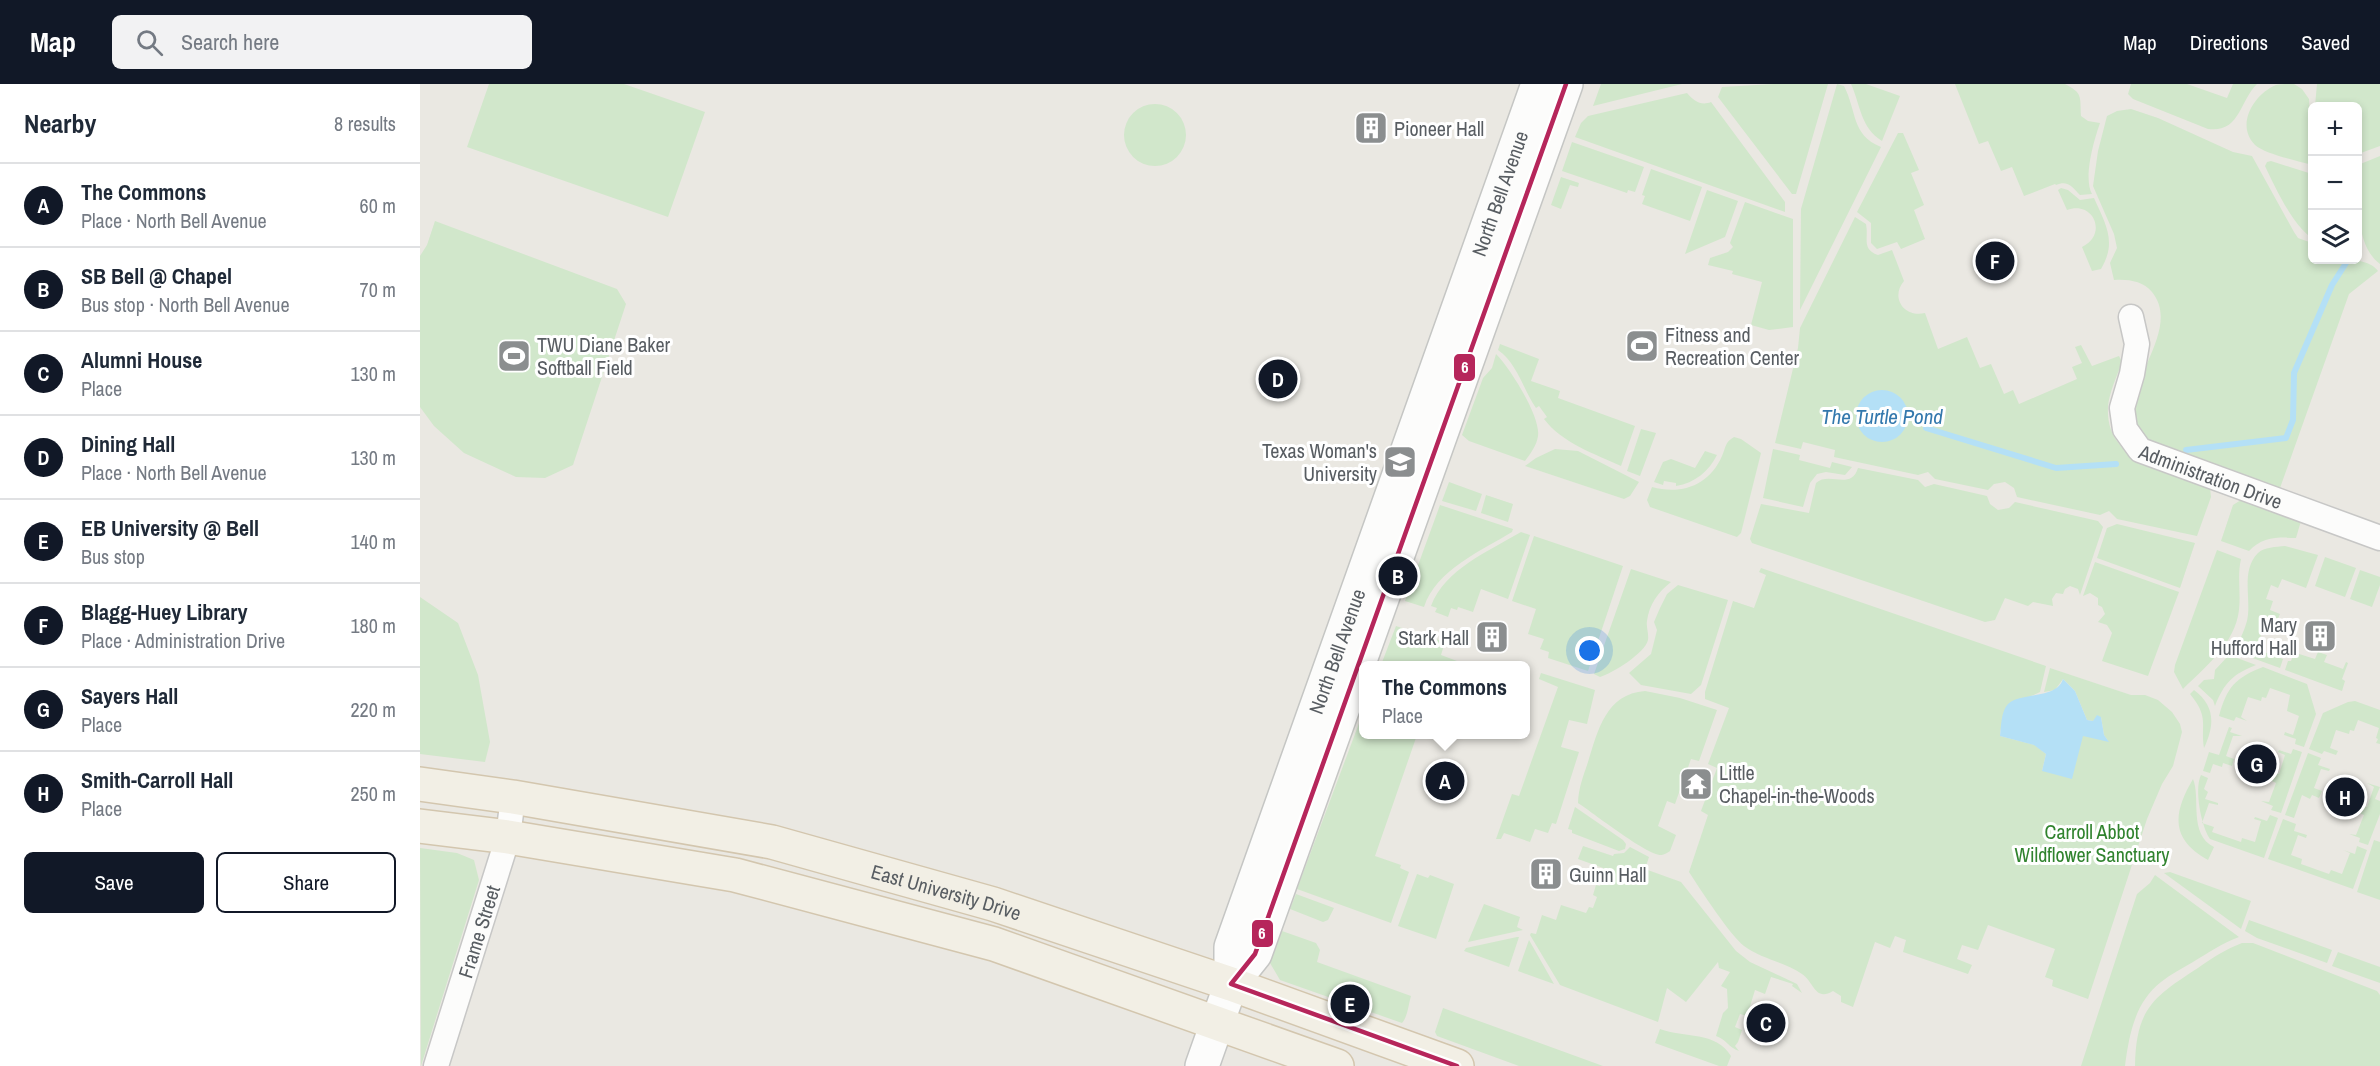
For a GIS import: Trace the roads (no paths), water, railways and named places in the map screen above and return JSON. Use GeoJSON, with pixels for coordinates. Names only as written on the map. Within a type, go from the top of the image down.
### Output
{"type":"FeatureCollection","features":[{"type":"Feature","properties":{"kind":"main road","name":"North Bell Avenue"},"geometry":{"type":"LineString","coordinates":[[1202,1066],[1231,984],[1231,947],[1538,84]]}},
{"type":"Feature","properties":{"kind":"main road","name":"North Bell Avenue"},"geometry":{"type":"LineString","coordinates":[[1359,661],[1566,84]]}},
{"type":"Feature","properties":{"kind":"main road","name":"North Bell Avenue"},"geometry":{"type":"LineString","coordinates":[[1231,984],[1249,964],[1258,944],[1359,662]]}},
{"type":"Feature","properties":{"kind":"main road","name":"East University Drive"},"geometry":{"type":"LineString","coordinates":[[420,784],[513,797],[772,842],[993,904],[1231,984],[1457,1066]]}},
{"type":"Feature","properties":{"kind":"main road","name":"East University Drive"},"geometry":{"type":"LineString","coordinates":[[420,826],[508,837],[735,875],[994,944],[1337,1066]]}},
{"type":"Feature","properties":{"kind":"street","name":"Administration Drive"},"geometry":{"type":"LineString","coordinates":[[2131,317],[2137,344],[2132,374],[2122,408],[2125,429],[2140,450],[2380,538]]}},
{"type":"Feature","properties":{"kind":"street","name":"Frame Street"},"geometry":{"type":"LineString","coordinates":[[436,1066],[508,837],[513,797]]}},
{"type":"Feature","properties":{"kind":"water","name":"The Turtle Pond"},"geometry":{"type":"Polygon","coordinates":[[[1882,390],[1892,392],[1900,398],[1906,406],[1908,416],[1906,426],[1900,434],[1892,440],[1882,442],[1872,440],[1864,434],[1858,426],[1856,416],[1858,406],[1864,398],[1872,392],[1882,390]]]}},
{"type":"Feature","properties":{"kind":"water"},"geometry":{"type":"Polygon","coordinates":[[[2063,679],[2075,691],[2087,720],[2093,721],[2097,715],[2101,717],[2104,735],[2109,742],[2083,736],[2072,779],[2042,771],[2046,754],[2034,745],[2000,736],[2003,715],[2008,704],[2014,700],[2054,690],[2063,679]]]}},
{"type":"Feature","properties":{"kind":"waterway"},"geometry":{"type":"LineString","coordinates":[[2186,450],[2286,438],[2293,420],[2294,373],[2332,285],[2345,264]]}},
{"type":"Feature","properties":{"kind":"waterway"},"geometry":{"type":"LineString","coordinates":[[1926,428],[2056,468],[2116,464]]}},
{"type":"Feature","properties":{"kind":"place","name":"Pioneer Hall"},"geometry":{"type":"Point","coordinates":[1371,128]}},
{"type":"Feature","properties":{"kind":"place","name":"Blagg-Huey Library"},"geometry":{"type":"Point","coordinates":[1995,261]}},
{"type":"Feature","properties":{"kind":"place","name":"Fitness and Recreation Center"},"geometry":{"type":"Point","coordinates":[1642,346]}},
{"type":"Feature","properties":{"kind":"place","name":"TWU Diane Baker Softball Field"},"geometry":{"type":"Point","coordinates":[514,356]}},
{"type":"Feature","properties":{"kind":"place","name":"Dining Hall"},"geometry":{"type":"Point","coordinates":[1278,379]}},
{"type":"Feature","properties":{"kind":"place","name":"Texas Woman's University"},"geometry":{"type":"Point","coordinates":[1400,462]}},
{"type":"Feature","properties":{"kind":"place","name":"SB Bell @ Chapel"},"geometry":{"type":"Point","coordinates":[1398,576]}},
{"type":"Feature","properties":{"kind":"place","name":"Mary Hufford Hall"},"geometry":{"type":"Point","coordinates":[2320,636]}},
{"type":"Feature","properties":{"kind":"place","name":"Stark Hall"},"geometry":{"type":"Point","coordinates":[1492,637]}},
{"type":"Feature","properties":{"kind":"place","name":"Sayers Hall"},"geometry":{"type":"Point","coordinates":[2257,764]}},
{"type":"Feature","properties":{"kind":"place","name":"The Commons"},"geometry":{"type":"Point","coordinates":[1445,781]}},
{"type":"Feature","properties":{"kind":"place","name":"Little Chapel-in-the-Woods"},"geometry":{"type":"Point","coordinates":[1696,784]}},
{"type":"Feature","properties":{"kind":"place","name":"Smith-Carroll Hall"},"geometry":{"type":"Point","coordinates":[2345,797]}},
{"type":"Feature","properties":{"kind":"place","name":"Guinn Hall"},"geometry":{"type":"Point","coordinates":[1546,874]}},
{"type":"Feature","properties":{"kind":"place","name":"EB University @ Bell"},"geometry":{"type":"Point","coordinates":[1350,1004]}},
{"type":"Feature","properties":{"kind":"place","name":"Alumni House"},"geometry":{"type":"Point","coordinates":[1766,1023]}},
{"type":"Feature","properties":{"kind":"park label","name":"Carroll Abbot Wildflower Sanctuary"},"geometry":{"type":"Point","coordinates":[2092,842]}}]}
